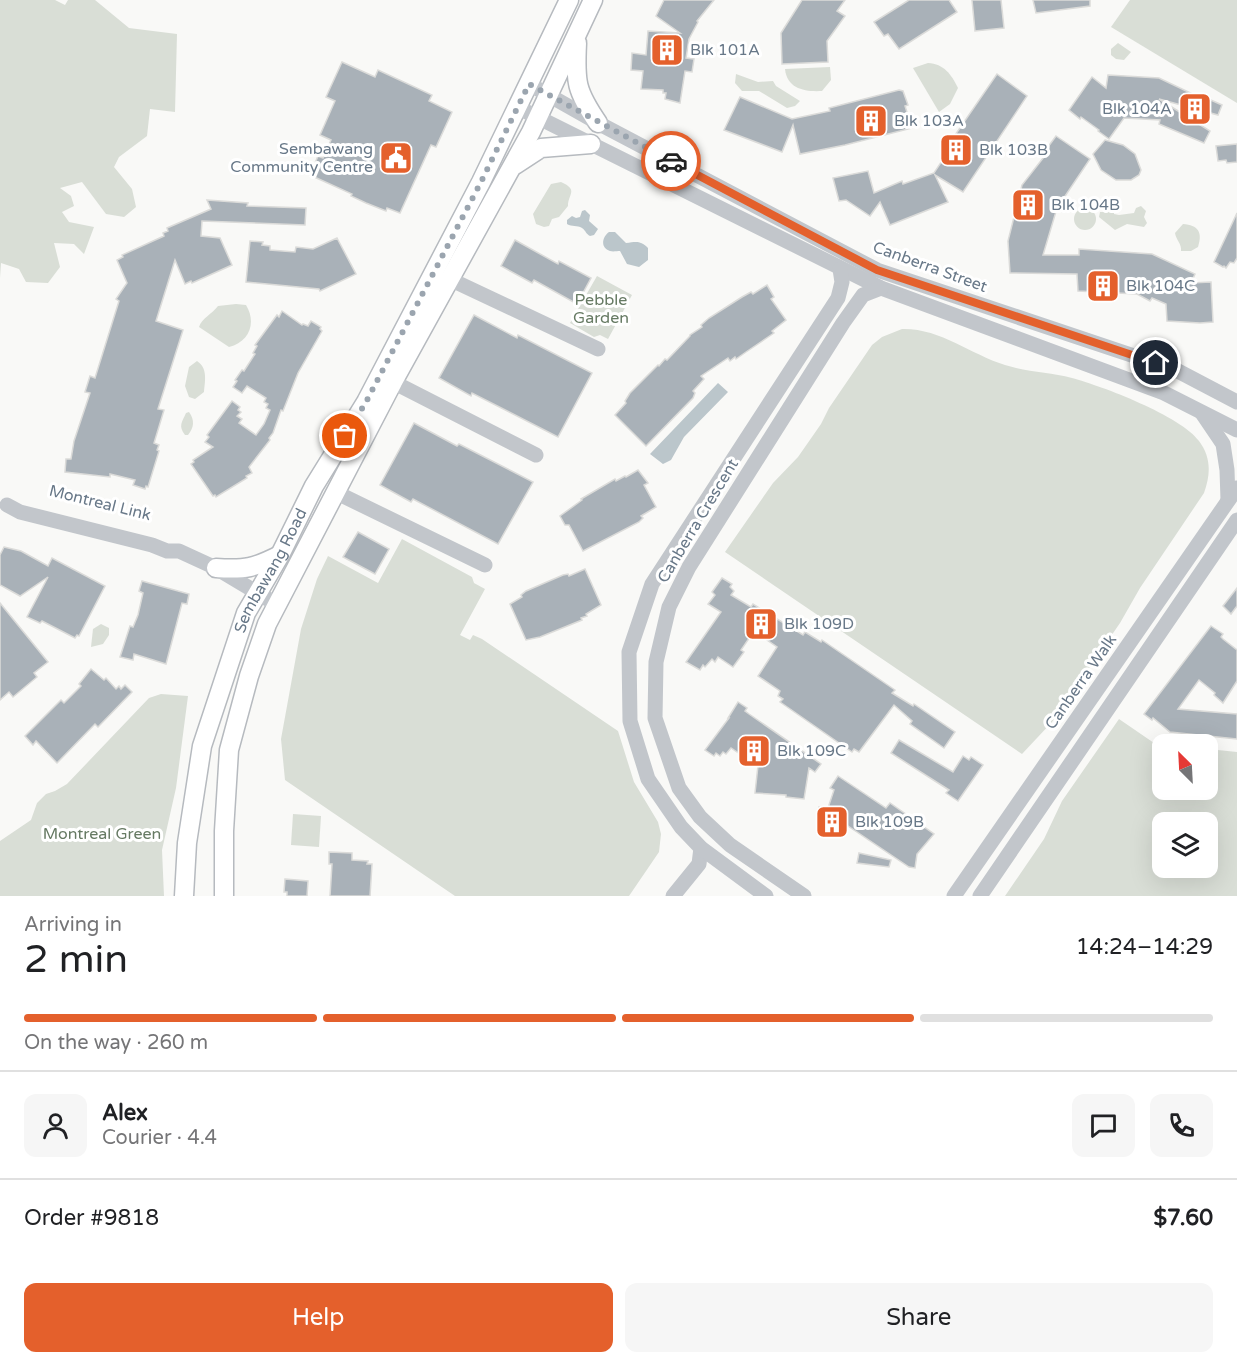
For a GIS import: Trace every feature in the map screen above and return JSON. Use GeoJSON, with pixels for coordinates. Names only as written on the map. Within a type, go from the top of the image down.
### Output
{"type":"FeatureCollection","features":[{"type":"Feature","properties":{"kind":"main road","name":"Sembawang Road"},"geometry":{"type":"LineString","coordinates":[[222,890],[229,750],[249,676],[276,604],[292,578],[393,382],[517,107],[569,0]]}},
{"type":"Feature","properties":{"kind":"main road","name":"Sembawang Road"},"geometry":{"type":"LineString","coordinates":[[187,893],[187,843],[202,746],[246,613],[280,555],[314,486],[442,275],[511,168],[539,117],[593,0]]}},
{"type":"Feature","properties":{"kind":"main road"},"geometry":{"type":"LineString","coordinates":[[578,33],[577,85],[583,101],[598,123]]}},
{"type":"Feature","properties":{"kind":"main road"},"geometry":{"type":"LineString","coordinates":[[511,168],[541,148],[591,144]]}},
{"type":"Feature","properties":{"kind":"main road"},"geometry":{"type":"LineString","coordinates":[[216,568],[238,570],[251,568],[280,555]]}},
{"type":"Feature","properties":{"kind":"street","name":"Canberra Street"},"geometry":{"type":"LineString","coordinates":[[529,84],[876,280],[1164,393],[1237,430]]}},
{"type":"Feature","properties":{"kind":"street","name":"Canberra Street"},"geometry":{"type":"LineString","coordinates":[[517,107],[840,268],[1176,370],[1237,402]]}},
{"type":"Feature","properties":{"kind":"street","name":"Canberra Crescent"},"geometry":{"type":"LineString","coordinates":[[766,896],[701,848],[681,827],[648,779],[630,721],[629,652],[652,584],[838,298],[842,282],[840,268]]}},
{"type":"Feature","properties":{"kind":"street"},"geometry":{"type":"LineString","coordinates":[[442,275],[598,349]]}},
{"type":"Feature","properties":{"kind":"street","name":"Canberra Crescent"},"geometry":{"type":"LineString","coordinates":[[804,896],[730,845],[700,817],[679,788],[656,718],[656,662],[669,607],[689,567],[843,323],[876,280]]}},
{"type":"Feature","properties":{"kind":"street"},"geometry":{"type":"LineString","coordinates":[[393,382],[536,455]]}},
{"type":"Feature","properties":{"kind":"street"},"geometry":{"type":"LineString","coordinates":[[1201,411],[1222,444],[1232,494]]}},
{"type":"Feature","properties":{"kind":"street"},"geometry":{"type":"LineString","coordinates":[[335,492],[485,565]]}},
{"type":"Feature","properties":{"kind":"street","name":"Canberra Walk"},"geometry":{"type":"LineString","coordinates":[[954,896],[1232,494]]}},
{"type":"Feature","properties":{"kind":"street","name":"Montreal Link"},"geometry":{"type":"LineString","coordinates":[[3,504],[20,512],[152,545],[167,551],[179,551],[216,568],[276,604]]}},
{"type":"Feature","properties":{"kind":"street"},"geometry":{"type":"LineString","coordinates":[[980,896],[1237,520]]}},
{"type":"Feature","properties":{"kind":"street"},"geometry":{"type":"LineString","coordinates":[[673,896],[699,864],[701,848]]}},
{"type":"Feature","properties":{"kind":"street"},"geometry":{"type":"LineString","coordinates":[[683,896],[709,864],[720,862]]}},
{"type":"Feature","properties":{"kind":"green space"},"geometry":{"type":"Polygon","coordinates":[[[0,0],[55,0],[65,5],[68,0],[95,0],[129,28],[177,34],[175,112],[150,109],[147,136],[119,157],[114,167],[132,189],[136,207],[124,217],[106,214],[82,182],[60,188],[71,196],[74,206],[62,212],[69,222],[94,227],[84,254],[74,244],[54,243],[60,267],[48,283],[26,282],[19,269],[1,263],[0,278],[0,0]]]}},
{"type":"Feature","properties":{"kind":"green space"},"geometry":{"type":"Polygon","coordinates":[[[1130,0],[1237,0],[1237,103],[1111,27],[1130,0]]]}},
{"type":"Feature","properties":{"kind":"green space"},"geometry":{"type":"Polygon","coordinates":[[[1118,43],[1131,52],[1124,60],[1116,59],[1111,55],[1111,49],[1118,43]]]}},
{"type":"Feature","properties":{"kind":"green space"},"geometry":{"type":"Polygon","coordinates":[[[928,63],[938,65],[946,71],[958,88],[950,104],[939,112],[913,68],[928,63]]]}},
{"type":"Feature","properties":{"kind":"green space"},"geometry":{"type":"Polygon","coordinates":[[[830,67],[831,80],[822,91],[798,88],[789,81],[785,69],[830,67]]]}},
{"type":"Feature","properties":{"kind":"green space"},"geometry":{"type":"Polygon","coordinates":[[[736,74],[758,82],[773,81],[776,86],[800,101],[795,106],[787,108],[759,91],[742,91],[735,83],[736,74]]]}},
{"type":"Feature","properties":{"kind":"green space"},"geometry":{"type":"Polygon","coordinates":[[[561,182],[571,190],[568,206],[559,217],[552,219],[549,226],[536,224],[533,214],[551,184],[561,182]]]}},
{"type":"Feature","properties":{"kind":"green space"},"geometry":{"type":"Polygon","coordinates":[[[1141,206],[1146,211],[1144,217],[1147,223],[1144,227],[1127,224],[1115,230],[1099,217],[1100,212],[1105,212],[1110,207],[1114,208],[1114,214],[1119,215],[1134,213],[1136,208],[1141,206]]]}},
{"type":"Feature","properties":{"kind":"green space"},"geometry":{"type":"Polygon","coordinates":[[[1085,208],[1093,211],[1096,219],[1093,227],[1085,230],[1077,227],[1074,219],[1077,211],[1085,208]]]}},
{"type":"Feature","properties":{"kind":"green space"},"geometry":{"type":"Polygon","coordinates":[[[1183,224],[1196,228],[1199,233],[1198,247],[1191,251],[1181,251],[1175,233],[1183,224]]]}},
{"type":"Feature","properties":{"kind":"green space","name":"Pebble Garden"},"geometry":{"type":"Polygon","coordinates":[[[597,276],[632,295],[608,339],[600,335],[594,337],[570,323],[597,276]]]}},
{"type":"Feature","properties":{"kind":"green space"},"geometry":{"type":"Polygon","coordinates":[[[246,305],[251,318],[249,331],[242,341],[229,347],[199,327],[202,321],[218,306],[246,305]]]}},
{"type":"Feature","properties":{"kind":"green space"},"geometry":{"type":"Polygon","coordinates":[[[902,329],[942,337],[1005,365],[1072,378],[1140,403],[1190,431],[1203,447],[1208,459],[1209,472],[1204,493],[1140,588],[1120,623],[1052,722],[1022,754],[725,552],[773,483],[798,457],[872,345],[882,337],[902,329]]]}},
{"type":"Feature","properties":{"kind":"green space"},"geometry":{"type":"Polygon","coordinates":[[[197,361],[203,367],[205,379],[204,392],[195,399],[189,397],[185,386],[189,367],[197,361]]]}},
{"type":"Feature","properties":{"kind":"green space"},"geometry":{"type":"Polygon","coordinates":[[[189,412],[193,427],[188,435],[185,435],[181,424],[186,413],[189,412]]]}},
{"type":"Feature","properties":{"kind":"green space"},"geometry":{"type":"Polygon","coordinates":[[[402,539],[472,577],[474,583],[485,589],[460,635],[470,640],[473,635],[482,639],[618,731],[634,782],[658,822],[661,834],[659,852],[629,896],[455,896],[285,780],[281,739],[301,629],[317,579],[328,556],[378,583],[402,539]]]}},
{"type":"Feature","properties":{"kind":"green space"},"geometry":{"type":"Polygon","coordinates":[[[101,624],[109,628],[109,635],[103,644],[91,647],[93,629],[101,624]]]}},
{"type":"Feature","properties":{"kind":"green space","name":"Montreal Green"},"geometry":{"type":"Polygon","coordinates":[[[161,694],[188,696],[176,788],[162,850],[164,896],[0,896],[0,841],[31,820],[37,803],[46,794],[67,784],[149,698],[161,694]]]}},
{"type":"Feature","properties":{"kind":"green space"},"geometry":{"type":"Polygon","coordinates":[[[1119,719],[1152,742],[1152,800],[1218,800],[1218,750],[1237,752],[1237,896],[1005,896],[1044,839],[1062,801],[1119,719]]]}},
{"type":"Feature","properties":{"kind":"green space"},"geometry":{"type":"Polygon","coordinates":[[[293,814],[321,816],[319,847],[291,845],[293,814]]]}},
{"type":"Feature","properties":{"kind":"shaded area"},"geometry":{"type":"Polygon","coordinates":[[[585,210],[590,215],[589,221],[598,229],[594,235],[590,236],[582,228],[567,224],[567,220],[572,216],[580,217],[582,211],[585,210]]]}},
{"type":"Feature","properties":{"kind":"shaded area"},"geometry":{"type":"Polygon","coordinates":[[[609,232],[615,232],[626,243],[638,242],[645,245],[648,248],[648,260],[639,267],[627,264],[620,251],[607,250],[603,242],[609,232]]]}},
{"type":"Feature","properties":{"kind":"shaded area"},"geometry":{"type":"Polygon","coordinates":[[[718,383],[728,392],[684,437],[671,460],[663,464],[650,454],[718,383]]]}},
{"type":"Feature","properties":{"kind":"building","name":"Blk 101A"},"geometry":{"type":"Polygon","coordinates":[[[664,0],[714,0],[697,21],[689,39],[686,58],[694,59],[692,72],[685,71],[680,103],[665,99],[666,93],[663,93],[663,90],[641,89],[643,71],[631,70],[632,53],[646,55],[648,31],[680,33],[656,16],[664,0]]]}},
{"type":"Feature","properties":{"kind":"building"},"geometry":{"type":"Polygon","coordinates":[[[802,0],[845,0],[837,11],[845,16],[827,41],[828,62],[782,64],[781,33],[802,0]]]}},
{"type":"Feature","properties":{"kind":"building"},"geometry":{"type":"Polygon","coordinates":[[[909,0],[949,0],[957,12],[899,49],[888,34],[884,36],[874,22],[909,0]]]}},
{"type":"Feature","properties":{"kind":"building"},"geometry":{"type":"Polygon","coordinates":[[[972,0],[1001,0],[1004,28],[975,31],[972,0]]]}},
{"type":"Feature","properties":{"kind":"building"},"geometry":{"type":"Polygon","coordinates":[[[1033,0],[1090,0],[1090,6],[1036,13],[1033,0]]]}},
{"type":"Feature","properties":{"kind":"building"},"geometry":{"type":"Polygon","coordinates":[[[342,62],[375,77],[378,70],[432,95],[429,101],[452,112],[436,147],[431,145],[400,213],[387,208],[386,211],[366,203],[310,175],[318,156],[323,158],[331,140],[320,135],[335,101],[326,97],[342,62]]]}},
{"type":"Feature","properties":{"kind":"building","name":"Blk 103B"},"geometry":{"type":"Polygon","coordinates":[[[997,74],[1027,96],[963,192],[935,175],[948,202],[890,225],[880,202],[870,216],[846,200],[839,201],[833,178],[868,171],[874,193],[902,181],[903,184],[934,173],[956,140],[953,138],[997,74]]]}},
{"type":"Feature","properties":{"kind":"building","name":"Blk 104A"},"geometry":{"type":"Polygon","coordinates":[[[1108,75],[1159,78],[1203,99],[1204,97],[1222,105],[1218,115],[1159,99],[1210,131],[1204,143],[1159,124],[1160,120],[1124,118],[1109,139],[1069,110],[1092,77],[1106,88],[1108,75]]]}},
{"type":"Feature","properties":{"kind":"building","name":"Blk 103A"},"geometry":{"type":"Polygon","coordinates":[[[899,90],[903,91],[908,105],[905,106],[912,128],[845,145],[800,154],[793,125],[782,152],[724,130],[740,97],[792,119],[830,111],[829,108],[899,90]]]}},
{"type":"Feature","properties":{"kind":"building"},"geometry":{"type":"Polygon","coordinates":[[[1056,136],[1090,159],[1057,208],[1043,255],[1079,255],[1079,249],[1152,254],[1195,274],[1191,283],[1211,282],[1213,322],[1167,321],[1166,304],[1152,298],[1150,301],[1137,294],[1078,291],[1077,274],[1010,273],[1008,241],[1022,185],[1047,153],[1045,151],[1056,136]]]}},
{"type":"Feature","properties":{"kind":"building"},"geometry":{"type":"Polygon","coordinates":[[[1105,140],[1123,145],[1135,154],[1141,170],[1139,175],[1131,180],[1116,180],[1101,170],[1093,154],[1105,140]]]}},
{"type":"Feature","properties":{"kind":"building"},"geometry":{"type":"Polygon","coordinates":[[[1237,144],[1237,162],[1218,161],[1216,146],[1237,144]]]}},
{"type":"Feature","properties":{"kind":"building"},"geometry":{"type":"Polygon","coordinates":[[[207,200],[248,203],[247,206],[306,208],[305,225],[202,221],[201,236],[220,238],[232,265],[185,284],[175,260],[156,321],[183,330],[158,409],[164,410],[154,443],[159,445],[157,450],[159,451],[148,487],[146,486],[145,489],[133,485],[135,480],[110,474],[110,477],[65,472],[66,459],[71,459],[74,441],[90,393],[85,392],[90,376],[95,378],[119,301],[116,299],[127,283],[117,260],[123,257],[122,255],[164,236],[163,233],[168,231],[167,228],[211,209],[207,200]]]}},
{"type":"Feature","properties":{"kind":"building"},"geometry":{"type":"Polygon","coordinates":[[[1237,213],[1237,258],[1226,268],[1214,262],[1237,213]]]}},
{"type":"Feature","properties":{"kind":"building"},"geometry":{"type":"Polygon","coordinates":[[[337,238],[356,274],[320,291],[319,289],[246,282],[250,241],[263,242],[262,245],[270,246],[270,250],[295,252],[296,247],[313,249],[337,238]]]}},
{"type":"Feature","properties":{"kind":"building"},"geometry":{"type":"Polygon","coordinates":[[[515,240],[558,264],[559,261],[591,278],[577,304],[534,280],[532,283],[501,266],[515,240]]]}},
{"type":"Feature","properties":{"kind":"building"},"geometry":{"type":"Polygon","coordinates":[[[767,285],[774,297],[771,299],[786,320],[772,331],[774,333],[736,359],[735,357],[730,361],[728,358],[701,376],[704,379],[693,391],[695,393],[693,398],[646,446],[615,415],[626,403],[630,393],[709,318],[742,297],[751,292],[753,294],[767,285]]]}},
{"type":"Feature","properties":{"kind":"building"},"geometry":{"type":"Polygon","coordinates":[[[282,311],[302,325],[308,326],[311,321],[321,327],[322,331],[298,373],[270,440],[249,467],[252,473],[216,497],[213,496],[191,464],[193,460],[213,447],[205,442],[209,437],[207,435],[232,401],[240,407],[238,410],[241,412],[237,416],[242,419],[239,423],[256,435],[264,424],[270,410],[266,408],[268,404],[264,402],[266,398],[247,386],[242,393],[233,387],[237,381],[235,380],[255,354],[253,353],[257,346],[255,345],[282,311]]]}},
{"type":"Feature","properties":{"kind":"building"},"geometry":{"type":"Polygon","coordinates":[[[474,315],[592,373],[558,437],[472,393],[471,396],[439,378],[474,315]]]}},
{"type":"Feature","properties":{"kind":"building"},"geometry":{"type":"Polygon","coordinates":[[[414,423],[533,482],[498,544],[413,499],[411,502],[380,485],[414,423]]]}},
{"type":"Feature","properties":{"kind":"building"},"geometry":{"type":"Polygon","coordinates":[[[638,470],[648,483],[644,485],[656,507],[641,516],[643,518],[639,522],[583,551],[569,525],[565,525],[560,516],[581,499],[615,479],[616,481],[638,470]]]}},
{"type":"Feature","properties":{"kind":"building"},"geometry":{"type":"Polygon","coordinates":[[[358,532],[389,549],[375,574],[343,557],[358,532]]]}},
{"type":"Feature","properties":{"kind":"building"},"geometry":{"type":"Polygon","coordinates":[[[4,547],[21,551],[48,566],[52,558],[105,586],[79,636],[75,638],[42,621],[40,623],[27,617],[48,577],[20,596],[0,585],[0,555],[4,547]]]}},
{"type":"Feature","properties":{"kind":"building"},"geometry":{"type":"Polygon","coordinates":[[[585,569],[601,605],[586,614],[587,616],[581,618],[582,620],[540,637],[526,640],[510,604],[522,597],[521,595],[526,591],[563,575],[568,574],[569,576],[585,569]]]}},
{"type":"Feature","properties":{"kind":"building"},"geometry":{"type":"Polygon","coordinates":[[[722,578],[732,584],[730,587],[734,591],[731,595],[751,607],[753,604],[803,635],[805,632],[821,642],[822,640],[895,690],[892,693],[913,706],[914,704],[955,732],[944,748],[910,724],[912,721],[894,705],[859,752],[854,749],[852,752],[780,702],[783,699],[778,696],[780,691],[758,676],[777,647],[754,631],[741,650],[744,652],[733,667],[718,657],[715,662],[712,659],[705,667],[703,665],[700,670],[686,662],[721,612],[708,604],[715,595],[712,592],[722,578]]]}},
{"type":"Feature","properties":{"kind":"building"},"geometry":{"type":"Polygon","coordinates":[[[142,581],[189,594],[187,604],[182,603],[166,664],[134,654],[133,660],[120,657],[130,626],[133,627],[138,615],[143,593],[139,591],[142,581]]]}},
{"type":"Feature","properties":{"kind":"building"},"geometry":{"type":"Polygon","coordinates":[[[1237,588],[1237,606],[1231,614],[1223,606],[1237,588]]]}},
{"type":"Feature","properties":{"kind":"building"},"geometry":{"type":"Polygon","coordinates":[[[0,603],[48,662],[34,673],[37,677],[13,697],[9,692],[0,700],[0,603]]]}},
{"type":"Feature","properties":{"kind":"building"},"geometry":{"type":"Polygon","coordinates":[[[1211,626],[1223,634],[1221,637],[1237,650],[1237,681],[1223,703],[1199,680],[1178,709],[1237,714],[1237,739],[1218,737],[1218,734],[1170,732],[1153,718],[1152,720],[1144,714],[1211,626]]]}},
{"type":"Feature","properties":{"kind":"building"},"geometry":{"type":"Polygon","coordinates":[[[91,669],[104,680],[106,678],[116,689],[119,686],[121,689],[125,685],[132,692],[98,727],[95,724],[57,763],[36,741],[33,745],[25,736],[61,700],[64,703],[81,686],[79,684],[91,669]]]}},
{"type":"Feature","properties":{"kind":"building","name":"Blk 109C"},"geometry":{"type":"Polygon","coordinates":[[[738,702],[747,708],[745,711],[749,714],[821,764],[815,772],[809,768],[804,799],[755,793],[760,747],[746,758],[731,748],[726,754],[723,752],[720,756],[716,753],[714,756],[705,750],[738,702]]]}},
{"type":"Feature","properties":{"kind":"building"},"geometry":{"type":"Polygon","coordinates":[[[899,740],[953,772],[963,756],[969,760],[971,757],[983,765],[958,801],[946,793],[949,790],[891,753],[899,740]]]}},
{"type":"Feature","properties":{"kind":"building","name":"Blk 109B"},"geometry":{"type":"Polygon","coordinates":[[[838,776],[886,808],[890,803],[934,834],[917,854],[915,868],[909,867],[836,818],[835,826],[817,824],[819,807],[828,808],[834,790],[830,788],[838,776]]]}},
{"type":"Feature","properties":{"kind":"building"},"geometry":{"type":"Polygon","coordinates":[[[329,852],[352,853],[352,860],[368,861],[367,864],[372,864],[370,896],[330,896],[332,864],[329,864],[329,852]]]}},
{"type":"Feature","properties":{"kind":"building"},"geometry":{"type":"Polygon","coordinates":[[[859,853],[891,860],[889,867],[857,863],[859,853]]]}},
{"type":"Feature","properties":{"kind":"building"},"geometry":{"type":"Polygon","coordinates":[[[285,879],[308,881],[307,896],[287,896],[287,892],[284,892],[285,879]]]}},
{"type":"Feature","properties":{"kind":"way so far"},"geometry":{"type":"LineString","coordinates":[[345,436],[366,402],[481,182],[529,84],[671,161]]}},
{"type":"Feature","properties":{"kind":"place","name":"Blk 101A"},"geometry":{"type":"Point","coordinates":[667,50]}},
{"type":"Feature","properties":{"kind":"place","name":"Blk 104A"},"geometry":{"type":"Point","coordinates":[1195,109]}},
{"type":"Feature","properties":{"kind":"place","name":"Blk 103A"},"geometry":{"type":"Point","coordinates":[871,121]}},
{"type":"Feature","properties":{"kind":"place","name":"Blk 103B"},"geometry":{"type":"Point","coordinates":[956,150]}},
{"type":"Feature","properties":{"kind":"place","name":"Sembawang Community Centre"},"geometry":{"type":"Point","coordinates":[396,158]}},
{"type":"Feature","properties":{"kind":"place","name":"Blk 104B"},"geometry":{"type":"Point","coordinates":[1028,205]}},
{"type":"Feature","properties":{"kind":"place","name":"Blk 104C"},"geometry":{"type":"Point","coordinates":[1103,286]}},
{"type":"Feature","properties":{"kind":"place","name":"Blk 109D"},"geometry":{"type":"Point","coordinates":[761,624]}},
{"type":"Feature","properties":{"kind":"place","name":"Blk 109C"},"geometry":{"type":"Point","coordinates":[754,751]}},
{"type":"Feature","properties":{"kind":"place","name":"Blk 109B"},"geometry":{"type":"Point","coordinates":[832,822]}},
{"type":"Feature","properties":{"kind":"route"},"geometry":{"type":"LineString","coordinates":[[671,161],[877,270],[1156,363]]}}]}
